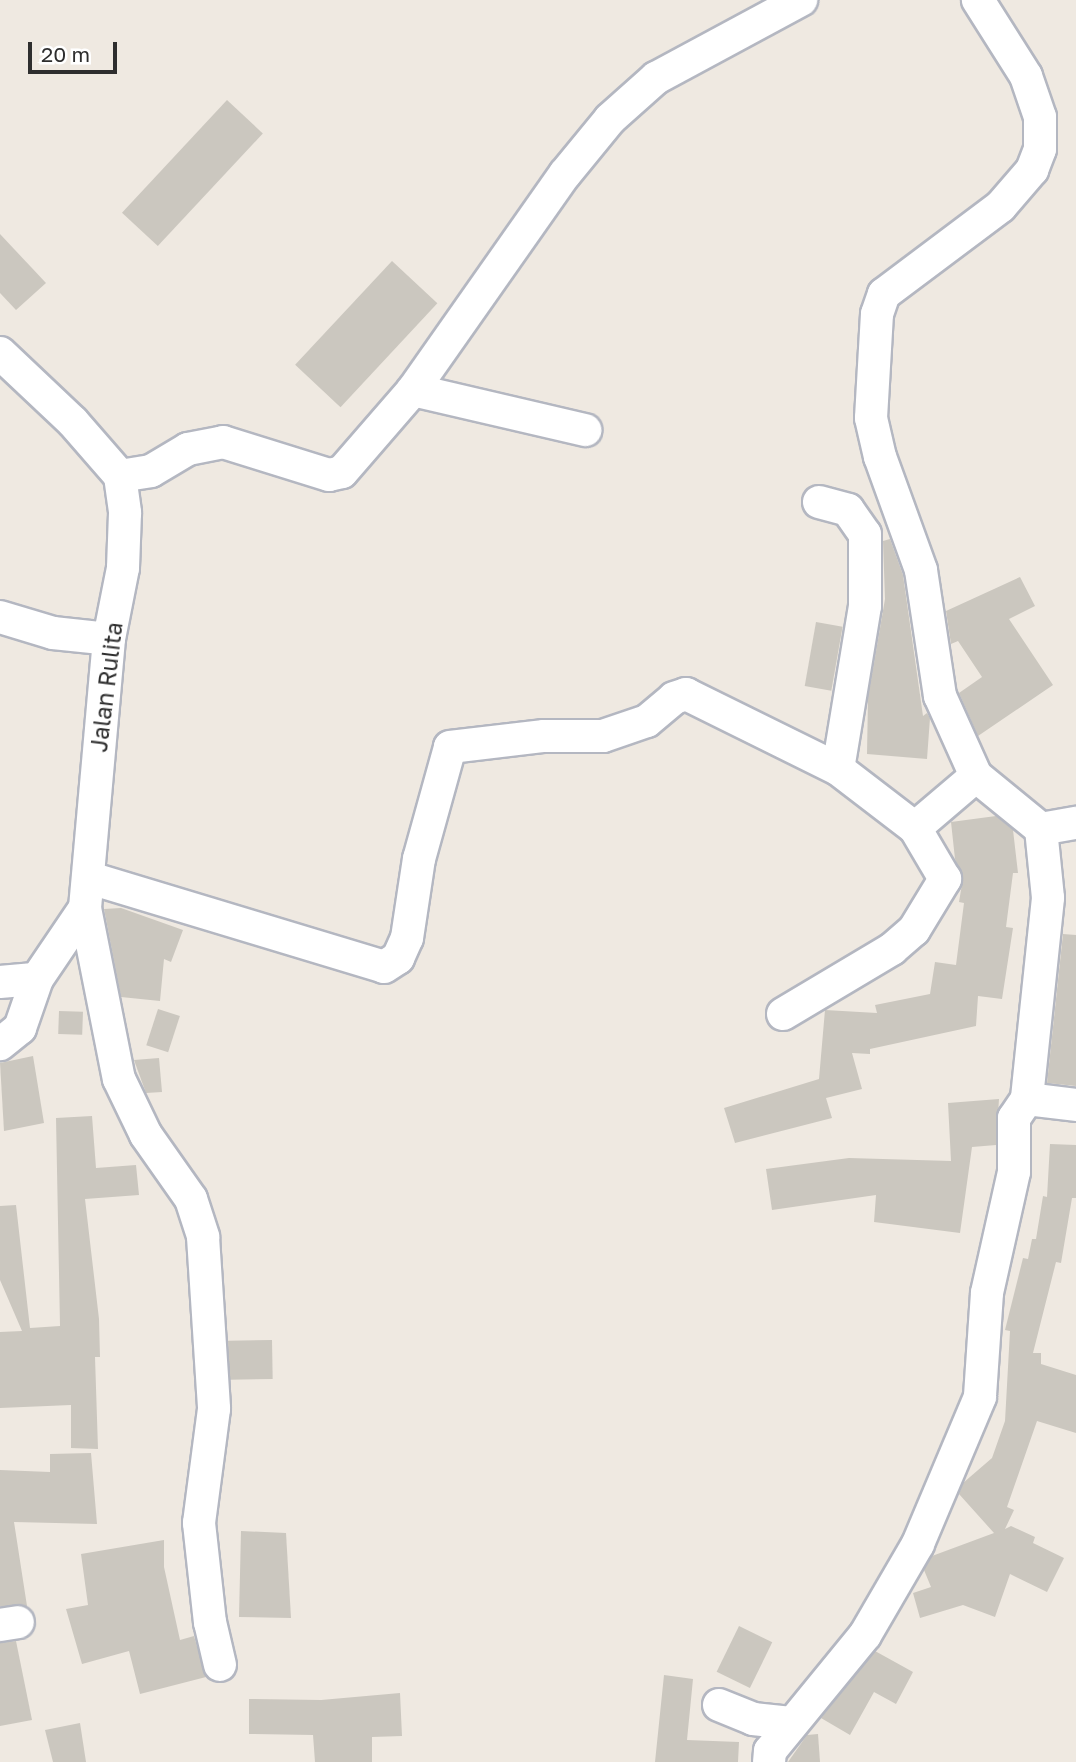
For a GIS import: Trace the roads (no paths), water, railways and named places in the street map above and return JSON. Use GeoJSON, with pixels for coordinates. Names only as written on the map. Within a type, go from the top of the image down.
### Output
{"type":"FeatureCollection","features":[{"type":"Feature","properties":{"kind":"street"},"geometry":{"type":"LineString","coordinates":[[0,353],[73,422],[120,476],[151,471],[188,449],[223,442],[329,475],[342,472],[413,390],[565,174],[617,111],[685,61],[801,0]]}},
{"type":"Feature","properties":{"kind":"street"},"geometry":{"type":"LineString","coordinates":[[769,1762],[770,1751],[871,1624],[918,1544],[980,1397],[987,1293],[1014,1172],[1014,1118],[1027,1099],[1048,898],[1041,829],[976,776],[940,696],[923,578],[880,457],[871,418],[877,314],[884,294],[1001,205],[1032,170],[1040,149],[1040,117],[1026,76],[978,0]]}},
{"type":"Feature","properties":{"kind":"street"},"geometry":{"type":"LineString","coordinates":[[413,390],[585,430]]}},
{"type":"Feature","properties":{"kind":"street","name":"Jalan Rulita"},"geometry":{"type":"LineString","coordinates":[[0,1044],[20,1028],[37,979],[88,893],[109,639],[124,548],[120,476]]}},
{"type":"Feature","properties":{"kind":"street"},"geometry":{"type":"LineString","coordinates":[[819,502],[848,510],[865,534],[865,606],[838,769]]}},
{"type":"Feature","properties":{"kind":"street"},"geometry":{"type":"LineString","coordinates":[[0,617],[53,634],[109,639]]}},
{"type":"Feature","properties":{"kind":"street"},"geometry":{"type":"LineString","coordinates":[[220,1665],[210,1622],[199,1523],[214,1409],[203,1237],[191,1199],[146,1135],[120,1079],[88,893],[384,967],[398,958],[407,938],[419,859],[450,747],[544,736],[603,736],[647,721],[674,698],[686,694],[838,769],[915,828],[945,878],[914,930],[891,949],[783,1014]]}},
{"type":"Feature","properties":{"kind":"street"},"geometry":{"type":"LineString","coordinates":[[915,828],[976,776]]}},
{"type":"Feature","properties":{"kind":"street"},"geometry":{"type":"LineString","coordinates":[[1041,829],[1076,823]]}},
{"type":"Feature","properties":{"kind":"street"},"geometry":{"type":"LineString","coordinates":[[0,982],[37,979]]}},
{"type":"Feature","properties":{"kind":"street"},"geometry":{"type":"LineString","coordinates":[[1027,1099],[1076,1105]]}},
{"type":"Feature","properties":{"kind":"street"},"geometry":{"type":"LineString","coordinates":[[719,1705],[753,1719],[791,1723]]}}]}
